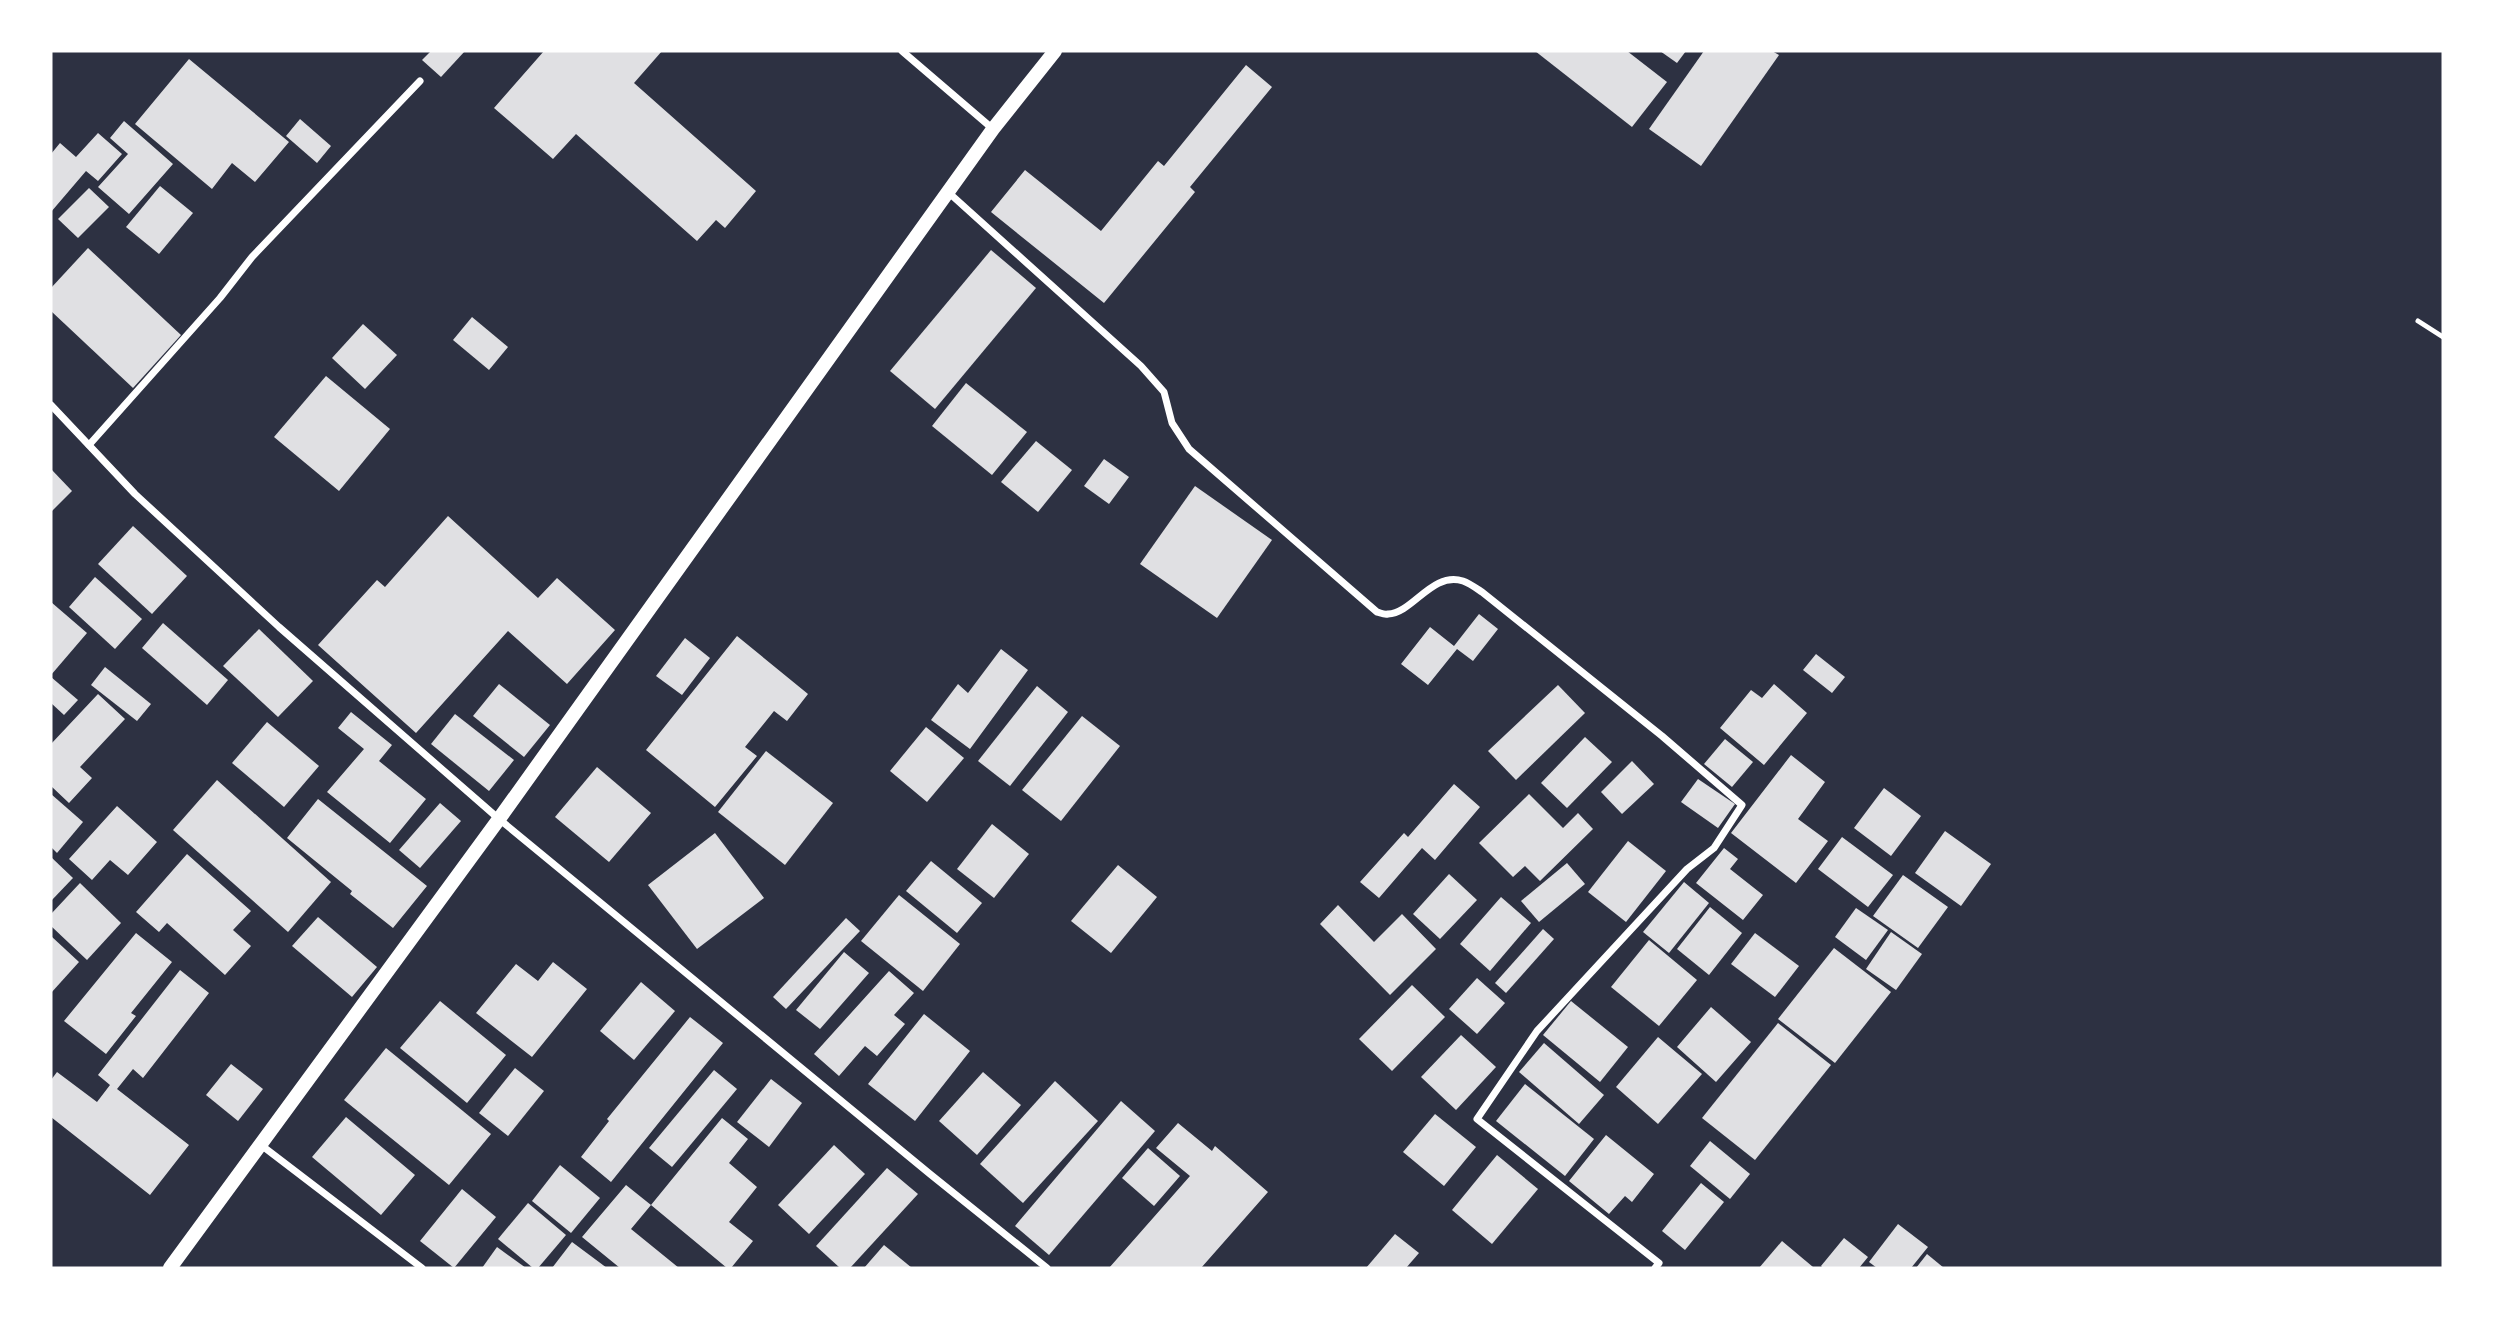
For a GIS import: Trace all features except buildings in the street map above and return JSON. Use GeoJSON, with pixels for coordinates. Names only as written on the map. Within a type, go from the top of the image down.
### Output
{"type":"FeatureCollection","features":[{"type":"Feature","properties":{"kind":"main road"},"geometry":{"type":"LineString","coordinates":[[170,1268],[499,819],[993,129],[1055,51]]}},
{"type":"Feature","properties":{"kind":"street"},"geometry":{"type":"LineString","coordinates":[[902,51],[993,129]]}},
{"type":"Feature","properties":{"kind":"street"},"geometry":{"type":"LineString","coordinates":[[89,445],[211,308],[252,257],[420,81]]}},
{"type":"Feature","properties":{"kind":"street"},"geometry":{"type":"LineString","coordinates":[[948,192],[1141,366],[1164,392],[1172,423],[1189,449],[1377,612],[1388,614],[1402,609],[1418,595],[1451,579],[1463,581],[1482,592],[1601,687],[1742,804],[1714,848],[1687,869],[1537,1031],[1477,1119],[1657,1266]]}},
{"type":"Feature","properties":{"kind":"street"},"geometry":{"type":"LineString","coordinates":[[51,405],[135,494],[279,627],[499,819],[919,1166],[1047,1268]]}},
{"type":"Feature","properties":{"kind":"street"},"geometry":{"type":"LineString","coordinates":[[261,1145],[422,1268]]}},
{"type":"Feature","properties":{"kind":"lane"},"geometry":{"type":"LineString","coordinates":[[2418,321],[2443,337]]}}]}
